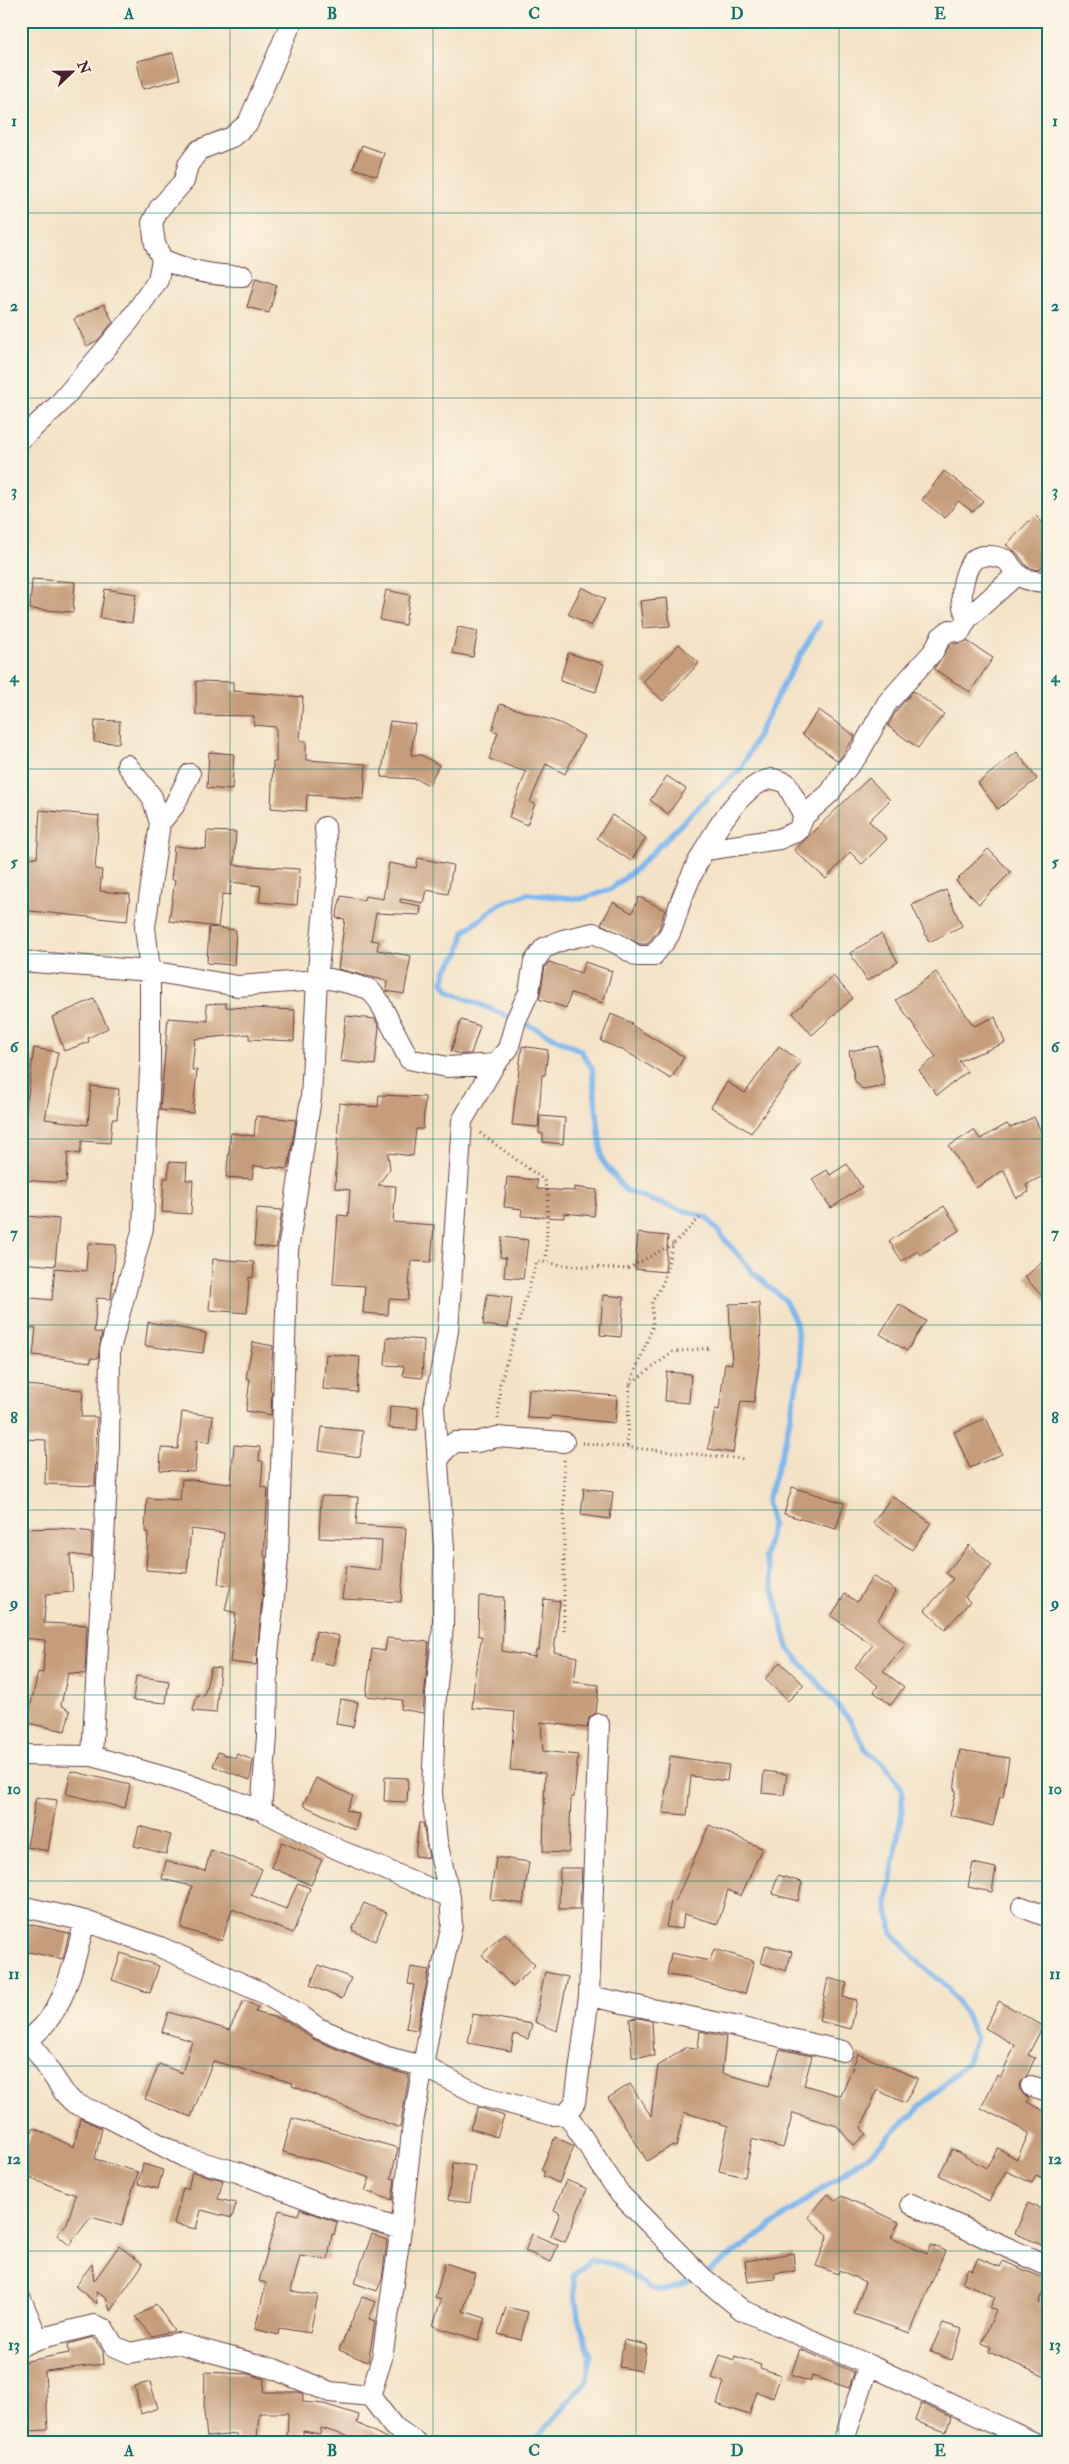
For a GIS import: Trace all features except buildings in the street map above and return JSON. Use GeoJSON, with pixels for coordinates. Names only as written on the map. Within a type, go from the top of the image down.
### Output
{"type":"FeatureCollection","features":[{"type":"Feature","properties":{"kind":"street"},"geometry":{"type":"LineString","coordinates":[[21,439],[58,405],[130,320],[158,280],[162,259],[155,244],[152,223],[159,208],[184,180],[188,165],[199,150],[232,137],[248,123],[292,21]]}},
{"type":"Feature","properties":{"kind":"street"},"geometry":{"type":"LineString","coordinates":[[162,259],[180,267],[214,276],[243,276]]}},
{"type":"Feature","properties":{"kind":"street"},"geometry":{"type":"LineString","coordinates":[[967,619],[961,601],[963,588],[970,565],[978,557],[993,556],[1007,560],[1016,575],[1033,582],[1048,582]]}},
{"type":"Feature","properties":{"kind":"street"},"geometry":{"type":"LineString","coordinates":[[706,850],[779,839],[798,831],[804,816],[830,793],[842,774],[858,755],[887,702],[933,652],[941,637],[950,630],[960,632],[967,619],[1016,575]]}},
{"type":"Feature","properties":{"kind":"street"},"geometry":{"type":"LineString","coordinates":[[92,1756],[108,1458],[110,1349],[143,1228],[150,1070],[150,971],[145,927],[160,823],[152,797],[127,766]]}},
{"type":"Feature","properties":{"kind":"street"},"geometry":{"type":"LineString","coordinates":[[160,823],[174,806],[190,774]]}},
{"type":"Feature","properties":{"kind":"street"},"geometry":{"type":"LineString","coordinates":[[370,2396],[382,2358],[401,2229],[412,2123],[434,2004],[452,1925],[450,1897],[437,1842],[432,1793],[436,1695],[443,1626],[444,1548],[434,1407],[448,1331],[462,1121],[495,1064],[508,1049],[517,1017],[529,992],[534,962],[544,948],[562,940],[593,933],[618,944],[637,956],[653,956],[669,934],[682,897],[722,819],[733,805],[761,782],[773,779],[786,783],[804,816]]}},
{"type":"Feature","properties":{"kind":"street"},"geometry":{"type":"LineString","coordinates":[[261,1810],[267,1737],[268,1655],[278,1558],[288,1250],[311,1098],[317,980],[328,868],[325,827]]}},
{"type":"Feature","properties":{"kind":"street"},"geometry":{"type":"LineString","coordinates":[[21,961],[150,971],[238,986],[330,980],[369,989],[379,1001],[409,1058],[447,1067],[495,1064]]}},
{"type":"Feature","properties":{"kind":"street"},"geometry":{"type":"LineString","coordinates":[[438,1461],[445,1450],[455,1442],[477,1442],[497,1437],[564,1442]]}},
{"type":"Feature","properties":{"kind":"street"},"geometry":{"type":"LineString","coordinates":[[567,2114],[575,2102],[589,1996],[599,1724]]}},
{"type":"Feature","properties":{"kind":"street"},"geometry":{"type":"LineString","coordinates":[[21,1755],[92,1756],[175,1780],[261,1810],[337,1849],[450,1897]]}},
{"type":"Feature","properties":{"kind":"street"},"geometry":{"type":"LineString","coordinates":[[21,1906],[84,1921],[160,1947],[213,1969],[263,1993],[299,2014],[318,2028],[387,2057],[423,2066],[482,2096],[552,2115],[567,2114]]}},
{"type":"Feature","properties":{"kind":"street"},"geometry":{"type":"LineString","coordinates":[[1022,1907],[1048,1917]]}},
{"type":"Feature","properties":{"kind":"street"},"geometry":{"type":"LineString","coordinates":[[84,1921],[69,1981],[52,2017],[25,2041],[74,2103],[111,2119],[186,2158],[237,2172],[326,2206],[401,2229]]}},
{"type":"Feature","properties":{"kind":"street"},"geometry":{"type":"LineString","coordinates":[[589,1996],[843,2051]]}},
{"type":"Feature","properties":{"kind":"street"},"geometry":{"type":"LineString","coordinates":[[567,2114],[620,2194],[702,2278],[742,2310],[869,2365],[1035,2443]]}},
{"type":"Feature","properties":{"kind":"street"},"geometry":{"type":"LineString","coordinates":[[911,2204],[1048,2266]]}},
{"type":"Feature","properties":{"kind":"street"},"geometry":{"type":"LineString","coordinates":[[21,2299],[30,2342],[94,2326],[104,2329],[114,2346],[130,2353],[178,2343],[274,2370],[330,2392],[370,2396],[393,2426],[417,2443]]}},
{"type":"Feature","properties":{"kind":"street"},"geometry":{"type":"LineString","coordinates":[[844,2443],[869,2365]]}},
{"type":"Feature","properties":{"kind":"path"},"geometry":{"type":"LineString","coordinates":[[462,1121],[544,1180],[548,1196],[546,1262]]}},
{"type":"Feature","properties":{"kind":"path"},"geometry":{"type":"LineString","coordinates":[[497,1437],[500,1384],[537,1261],[627,1269],[673,1244],[701,1217]]}},
{"type":"Feature","properties":{"kind":"path"},"geometry":{"type":"LineString","coordinates":[[627,1446],[630,1384],[653,1326],[652,1302],[663,1283],[673,1244]]}},
{"type":"Feature","properties":{"kind":"path"},"geometry":{"type":"LineString","coordinates":[[630,1384],[673,1352],[709,1348]]}},
{"type":"Feature","properties":{"kind":"path"},"geometry":{"type":"LineString","coordinates":[[564,1634],[564,1442],[627,1446],[745,1459]]}},
{"type":"Feature","properties":{"kind":"waterway"},"geometry":{"type":"LineString","coordinates":[[705,2274],[870,2154],[966,2064],[976,2039],[967,2016],[948,1988],[916,1960],[892,1932],[887,1903],[902,1811],[902,1789],[887,1767],[867,1751],[849,1719],[788,1648],[765,1556],[772,1525],[767,1501],[784,1446],[801,1365],[796,1323],[784,1299],[755,1275],[706,1217],[653,1201],[625,1190],[602,1160],[592,1068],[581,1051],[537,1029],[449,991],[443,982],[446,970],[459,953],[464,932],[500,904],[527,894],[581,899],[611,889],[637,868],[709,796],[741,769],[784,683],[819,623]]}},
{"type":"Feature","properties":{"kind":"waterway"},"geometry":{"type":"LineString","coordinates":[[533,2443],[587,2380],[590,2355],[578,2317],[573,2276],[591,2260],[618,2266],[654,2289],[671,2289],[697,2278]]}}]}
